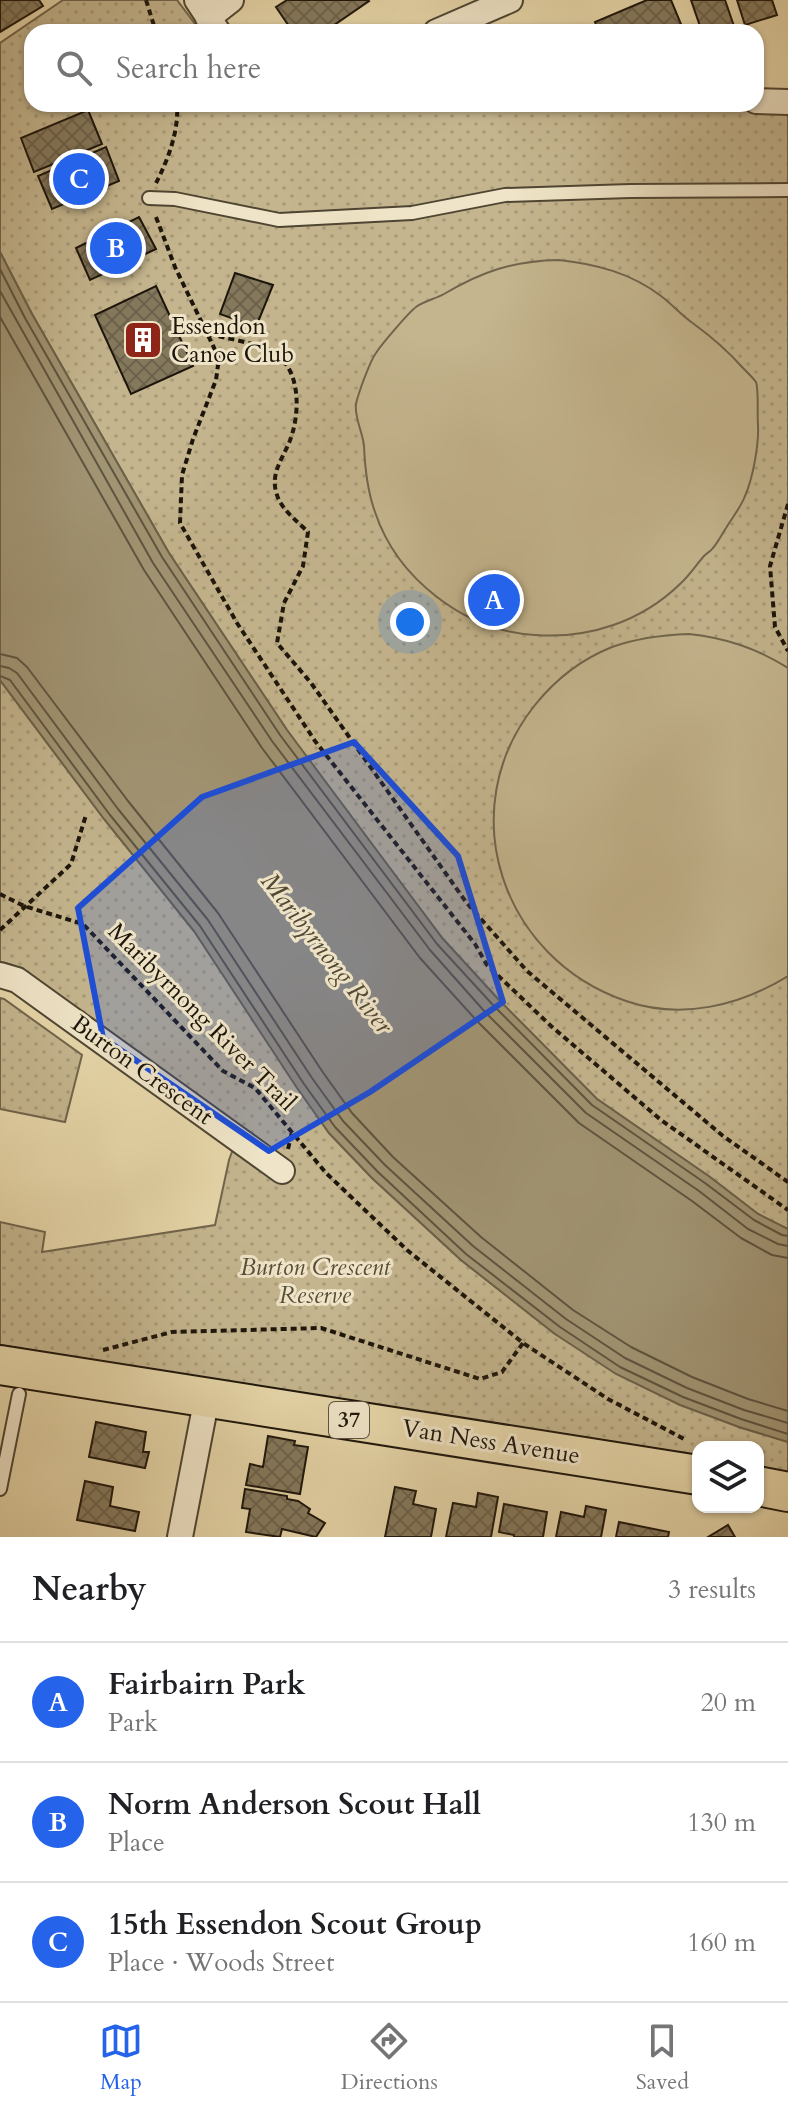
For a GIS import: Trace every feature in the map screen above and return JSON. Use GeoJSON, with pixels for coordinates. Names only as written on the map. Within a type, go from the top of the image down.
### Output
{"type":"FeatureCollection","features":[{"type":"Feature","properties":{"kind":"main road","name":"Van Ness Avenue"},"geometry":{"type":"LineString","coordinates":[[10,1379],[207,1397],[692,1458]]}},
{"type":"Feature","properties":{"kind":"main road"},"geometry":{"type":"LineString","coordinates":[[764,1487],[788,1492]]}},
{"type":"Feature","properties":{"kind":"street"},"geometry":{"type":"LineString","coordinates":[[208,17],[231,0]]}},
{"type":"Feature","properties":{"kind":"street"},"geometry":{"type":"LineString","coordinates":[[454,24],[510,0]]}},
{"type":"Feature","properties":{"kind":"street"},"geometry":{"type":"LineString","coordinates":[[764,101],[788,102]]}},
{"type":"Feature","properties":{"kind":"street","name":"Burton Crescent"},"geometry":{"type":"LineString","coordinates":[[0,975],[17,980],[282,1171]]}},
{"type":"Feature","properties":{"kind":"street"},"geometry":{"type":"LineString","coordinates":[[180,1537],[207,1397]]}},
{"type":"Feature","properties":{"kind":"lane"},"geometry":{"type":"LineString","coordinates":[[149,198],[175,199],[279,220],[412,213],[505,195],[788,190]]}},
{"type":"Feature","properties":{"kind":"lane"},"geometry":{"type":"LineString","coordinates":[[0,1489],[10,1379]]}},
{"type":"Feature","properties":{"kind":"path"},"geometry":{"type":"LineString","coordinates":[[146,0],[154,24]]}},
{"type":"Feature","properties":{"kind":"path"},"geometry":{"type":"LineString","coordinates":[[178,112],[164,169],[149,198],[175,267],[219,358],[216,380],[182,475],[180,523],[237,623],[315,741],[475,944],[487,965],[551,1026],[661,1120],[788,1210]]}},
{"type":"Feature","properties":{"kind":"path"},"geometry":{"type":"LineString","coordinates":[[208,333],[270,350],[288,365],[298,399],[295,426],[274,479],[277,498],[308,532],[303,566],[284,603],[277,643],[311,683],[466,902],[527,971],[723,1136],[788,1182]]}},
{"type":"Feature","properties":{"kind":"path"},"geometry":{"type":"LineString","coordinates":[[788,504],[770,566],[775,627],[788,651]]}},
{"type":"Feature","properties":{"kind":"path"},"geometry":{"type":"LineString","coordinates":[[0,930],[71,864],[86,815]]}},
{"type":"Feature","properties":{"kind":"path","name":"Maribyrnong River Trail"},"geometry":{"type":"LineString","coordinates":[[0,894],[24,906],[83,924],[223,1071],[255,1088],[326,1173],[407,1250],[523,1343],[608,1399],[682,1439],[692,1453]]}},
{"type":"Feature","properties":{"kind":"path"},"geometry":{"type":"LineString","coordinates":[[101,1351],[172,1332],[321,1328],[480,1379],[502,1372],[523,1343]]}},
{"type":"Feature","properties":{"kind":"highlighted area"},"geometry":{"type":"Polygon","coordinates":[[[354,742],[458,856],[503,1002],[370,1092],[269,1151],[103,1038],[78,908],[202,797],[354,742]]]}},
{"type":"Feature","properties":{"kind":"green space"},"geometry":{"type":"Polygon","coordinates":[[[63,0],[177,0],[195,24],[28,24],[63,0]]]}},
{"type":"Feature","properties":{"kind":"green space"},"geometry":{"type":"Polygon","coordinates":[[[24,27],[24,112],[764,112],[764,103],[788,101],[788,1229],[758,1214],[597,1099],[443,939],[287,730],[169,553],[32,314],[0,252],[0,43],[24,27]]]}},
{"type":"Feature","properties":{"kind":"green space"},"geometry":{"type":"Polygon","coordinates":[[[559,260],[600,267],[638,281],[720,345],[756,382],[758,442],[751,480],[739,508],[712,549],[683,581],[665,597],[631,618],[594,631],[555,636],[509,631],[483,623],[459,612],[417,579],[385,536],[372,504],[356,404],[376,353],[416,307],[499,269],[527,262],[559,260]]]}},
{"type":"Feature","properties":{"kind":"green space"},"geometry":{"type":"Polygon","coordinates":[[[689,634],[740,645],[788,668],[788,976],[730,1002],[709,1007],[668,1009],[626,1001],[583,981],[548,952],[521,917],[502,877],[494,834],[496,790],[510,746],[535,705],[570,671],[621,644],[689,634]]]}},
{"type":"Feature","properties":{"kind":"green space","name":"Burton Crescent Reserve"},"geometry":{"type":"Polygon","coordinates":[[[0,680],[104,819],[194,931],[329,1133],[372,1178],[461,1260],[555,1334],[739,1427],[788,1442],[788,1480],[764,1474],[764,1441],[692,1441],[692,1459],[0,1345],[0,1222],[45,1232],[42,1252],[215,1225],[229,1160],[241,1127],[12,965],[0,962],[0,680]]]}},
{"type":"Feature","properties":{"kind":"green space"},"geometry":{"type":"Polygon","coordinates":[[[0,998],[82,1055],[65,1122],[0,1109],[0,998]]]}},
{"type":"Feature","properties":{"kind":"water","name":"Maribyrnong River"},"geometry":{"type":"Polygon","coordinates":[[[0,252],[32,314],[169,553],[287,730],[443,939],[597,1099],[758,1214],[788,1229],[788,1442],[680,1405],[616,1374],[555,1334],[461,1260],[372,1178],[329,1133],[194,931],[104,819],[0,680],[0,252]]]}},
{"type":"Feature","properties":{"kind":"building"},"geometry":{"type":"Polygon","coordinates":[[[0,0],[39,0],[43,6],[0,32],[0,0]]]}},
{"type":"Feature","properties":{"kind":"building"},"geometry":{"type":"Polygon","coordinates":[[[287,0],[369,1],[336,24],[288,24],[276,7],[287,0]]]}},
{"type":"Feature","properties":{"kind":"building"},"geometry":{"type":"Polygon","coordinates":[[[647,0],[671,0],[681,24],[596,24],[647,0]]]}},
{"type":"Feature","properties":{"kind":"building"},"geometry":{"type":"Polygon","coordinates":[[[691,0],[725,0],[733,24],[699,24],[691,0]]]}},
{"type":"Feature","properties":{"kind":"building"},"geometry":{"type":"Polygon","coordinates":[[[737,0],[772,0],[777,15],[745,24],[737,0]]]}},
{"type":"Feature","properties":{"kind":"building"},"geometry":{"type":"Polygon","coordinates":[[[89,112],[102,144],[34,172],[21,138],[89,112]]]}},
{"type":"Feature","properties":{"kind":"building"},"geometry":{"type":"Polygon","coordinates":[[[106,147],[119,181],[52,209],[38,176],[106,147]]]}},
{"type":"Feature","properties":{"kind":"building"},"geometry":{"type":"Polygon","coordinates":[[[139,217],[156,249],[90,280],[76,248],[139,217]]]}},
{"type":"Feature","properties":{"kind":"building"},"geometry":{"type":"Polygon","coordinates":[[[235,273],[273,285],[256,327],[220,314],[235,273]]]}},
{"type":"Feature","properties":{"kind":"building","name":"Essendon Canoe Club"},"geometry":{"type":"Polygon","coordinates":[[[156,286],[193,366],[131,394],[95,315],[156,286]]]}},
{"type":"Feature","properties":{"kind":"building"},"geometry":{"type":"Polygon","coordinates":[[[96,1422],[146,1432],[143,1452],[149,1452],[145,1468],[89,1457],[96,1422]]]}},
{"type":"Feature","properties":{"kind":"building"},"geometry":{"type":"Polygon","coordinates":[[[268,1436],[308,1447],[300,1494],[246,1485],[250,1464],[263,1467],[268,1436]]]}},
{"type":"Feature","properties":{"kind":"building"},"geometry":{"type":"Polygon","coordinates":[[[85,1481],[113,1487],[110,1506],[139,1512],[135,1531],[77,1520],[85,1481]]]}},
{"type":"Feature","properties":{"kind":"building"},"geometry":{"type":"Polygon","coordinates":[[[395,1487],[416,1491],[413,1504],[436,1509],[431,1537],[385,1537],[395,1487]]]}},
{"type":"Feature","properties":{"kind":"building"},"geometry":{"type":"Polygon","coordinates":[[[245,1489],[287,1496],[287,1499],[298,1501],[310,1509],[308,1513],[325,1523],[316,1537],[282,1529],[280,1537],[246,1532],[250,1509],[242,1508],[245,1489]]]}},
{"type":"Feature","properties":{"kind":"building"},"geometry":{"type":"Polygon","coordinates":[[[478,1493],[498,1497],[491,1537],[446,1537],[453,1503],[476,1507],[478,1493]]]}},
{"type":"Feature","properties":{"kind":"building"},"geometry":{"type":"Polygon","coordinates":[[[504,1504],[547,1512],[543,1537],[514,1537],[499,1532],[504,1504]]]}},
{"type":"Feature","properties":{"kind":"building"},"geometry":{"type":"Polygon","coordinates":[[[586,1506],[606,1510],[601,1537],[556,1537],[561,1512],[584,1517],[586,1506]]]}},
{"type":"Feature","properties":{"kind":"building"},"geometry":{"type":"Polygon","coordinates":[[[619,1522],[669,1532],[668,1537],[616,1537],[619,1522]]]}},
{"type":"Feature","properties":{"kind":"building"},"geometry":{"type":"Polygon","coordinates":[[[728,1525],[735,1537],[708,1537],[728,1525]]]}},
{"type":"Feature","properties":{"kind":"place","name":"15th Essendon Scout Group"},"geometry":{"type":"Point","coordinates":[79,179]}},
{"type":"Feature","properties":{"kind":"place","name":"Norm Anderson Scout Hall"},"geometry":{"type":"Point","coordinates":[116,248]}},
{"type":"Feature","properties":{"kind":"place","name":"Essendon Canoe Club"},"geometry":{"type":"Point","coordinates":[143,340]}},
{"type":"Feature","properties":{"kind":"place","name":"Fairbairn Park"},"geometry":{"type":"Point","coordinates":[494,600]}}]}
